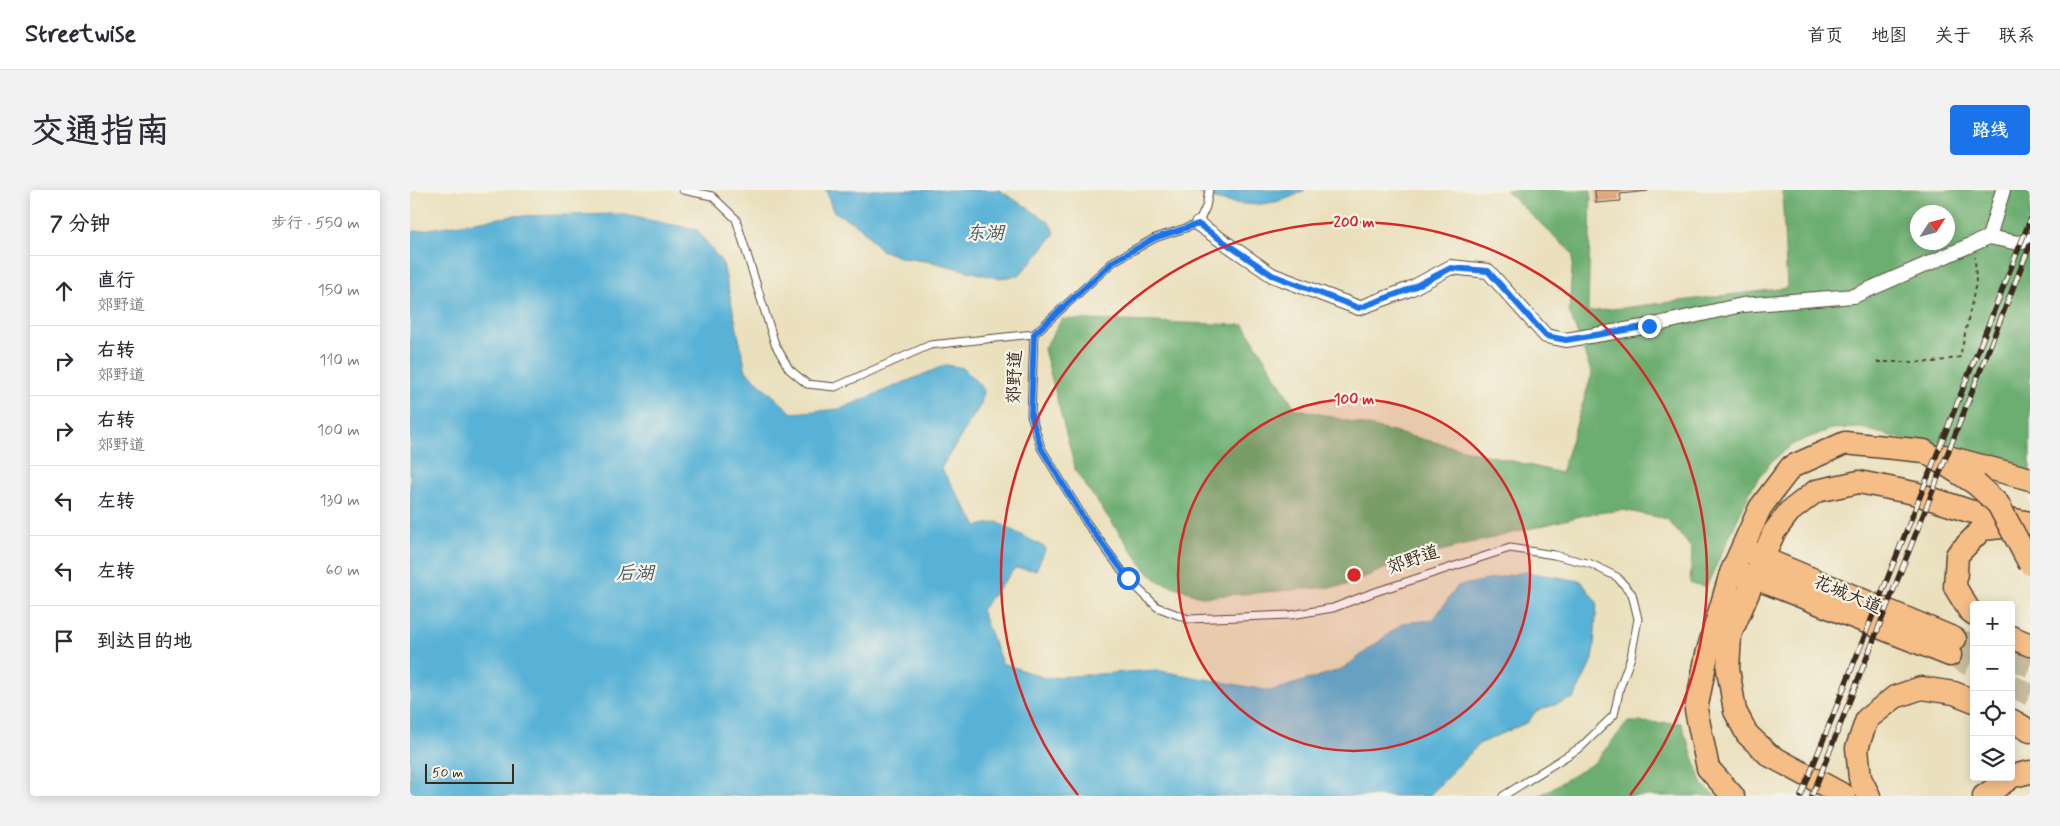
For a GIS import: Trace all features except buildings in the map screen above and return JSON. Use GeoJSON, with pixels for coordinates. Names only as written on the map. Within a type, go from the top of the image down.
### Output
{"type":"FeatureCollection","features":[{"type":"Feature","properties":{"kind":"main road"},"geometry":{"type":"LineString","coordinates":[[1733,796],[1708,768],[1696,710],[1707,654],[1731,573],[1760,508],[1791,467],[1845,443],[1892,446],[1924,451],[2030,479]]}},
{"type":"Feature","properties":{"kind":"main road"},"geometry":{"type":"LineString","coordinates":[[1924,451],[1976,484],[1998,504],[2030,564]]}},
{"type":"Feature","properties":{"kind":"main road"},"geometry":{"type":"LineString","coordinates":[[1845,796],[1769,755],[1747,734],[1735,711],[1728,669],[1730,635],[1774,532],[1784,519],[1816,490],[1859,482],[1914,493],[1969,511],[2030,524]]}},
{"type":"Feature","properties":{"kind":"main road"},"geometry":{"type":"LineString","coordinates":[[1970,611],[1954,588],[1957,555],[1982,530],[2030,524]]}},
{"type":"Feature","properties":{"kind":"main road"},"geometry":{"type":"LineString","coordinates":[[1742,546],[1759,568],[1953,647]]}},
{"type":"Feature","properties":{"kind":"main road"},"geometry":{"type":"LineString","coordinates":[[1731,573],[1759,568]]}},
{"type":"Feature","properties":{"kind":"main road"},"geometry":{"type":"LineString","coordinates":[[2015,639],[2030,645]]}},
{"type":"Feature","properties":{"kind":"main road"},"geometry":{"type":"LineString","coordinates":[[1869,796],[1860,778],[1856,748],[1866,719],[1895,696],[1921,688],[1954,692],[1970,699]]}},
{"type":"Feature","properties":{"kind":"main road"},"geometry":{"type":"LineString","coordinates":[[2015,723],[2030,732]]}},
{"type":"Feature","properties":{"kind":"main road"},"geometry":{"type":"LineString","coordinates":[[1984,796],[2013,776],[2030,772]]}},
{"type":"Feature","properties":{"kind":"street"},"geometry":{"type":"LineString","coordinates":[[1989,237],[2003,190]]}},
{"type":"Feature","properties":{"kind":"street"},"geometry":{"type":"LineString","coordinates":[[1198,224],[1272,275],[1359,308],[1410,289],[1451,268],[1488,271],[1546,336],[1566,340],[1649,326],[1742,305],[1854,296],[1989,237],[2018,243],[2030,240]]}},
{"type":"Feature","properties":{"kind":"lane","name":"郊野道"},"geometry":{"type":"LineString","coordinates":[[683,190],[712,196],[736,219],[775,344],[789,369],[807,384],[835,387],[930,345],[1034,334],[1114,261],[1155,238],[1198,224]]}},
{"type":"Feature","properties":{"kind":"lane"},"geometry":{"type":"LineString","coordinates":[[1198,224],[1206,207],[1209,190]]}},
{"type":"Feature","properties":{"kind":"lane","name":"郊野道"},"geometry":{"type":"LineString","coordinates":[[1034,334],[1031,415],[1041,448],[1086,522],[1128,578],[1157,607],[1188,619],[1291,615],[1333,608],[1389,587],[1510,548],[1554,555],[1591,564],[1617,577],[1632,594],[1638,619],[1631,657],[1620,687],[1614,715],[1581,747],[1503,796]]}},
{"type":"Feature","properties":{"kind":"path"},"geometry":{"type":"LineString","coordinates":[[1877,362],[1934,362],[1960,357],[1976,283],[1975,254],[1989,237]]}},
{"type":"Feature","properties":{"kind":"green space"},"geometry":{"type":"Polygon","coordinates":[[[1505,190],[1591,190],[1588,312],[1787,288],[1782,190],[2030,190],[2030,473],[1861,428],[1831,429],[1793,444],[1772,461],[1753,486],[1706,587],[1690,583],[1692,549],[1667,519],[1623,510],[1589,514],[1408,559],[1343,586],[1203,597],[1158,581],[1145,569],[1076,472],[1044,349],[1062,319],[1244,325],[1295,408],[1561,473],[1592,374],[1569,311],[1573,254],[1505,190]]]}},
{"type":"Feature","properties":{"kind":"green space"},"geometry":{"type":"Polygon","coordinates":[[[1628,722],[1681,723],[1703,785],[1716,796],[1539,796],[1594,763],[1628,722]]]}},
{"type":"Feature","properties":{"kind":"water","name":"东湖"},"geometry":{"type":"Polygon","coordinates":[[[826,190],[999,190],[1048,221],[1055,233],[1018,276],[997,278],[932,262],[902,258],[881,250],[859,226],[833,211],[826,190]]]}},
{"type":"Feature","properties":{"kind":"water"},"geometry":{"type":"Polygon","coordinates":[[[1190,190],[1305,190],[1277,202],[1248,204],[1218,200],[1190,190]]]}},
{"type":"Feature","properties":{"kind":"water","name":"后湖"},"geometry":{"type":"Polygon","coordinates":[[[620,214],[697,230],[723,264],[746,371],[792,413],[840,409],[946,365],[963,368],[984,389],[981,404],[941,468],[977,526],[997,522],[1046,548],[1036,570],[1015,568],[981,610],[1002,663],[1044,678],[1155,670],[1271,691],[1343,669],[1403,623],[1433,620],[1458,586],[1525,572],[1581,581],[1597,603],[1593,659],[1574,698],[1536,711],[1528,722],[1479,744],[1429,796],[410,796],[410,232],[513,216],[620,214]]]}},
{"type":"Feature","properties":{"kind":"tunnel"},"geometry":{"type":"LineString","coordinates":[[1955,639],[1970,644]]}},
{"type":"Feature","properties":{"kind":"tunnel"},"geometry":{"type":"LineString","coordinates":[[1950,655],[1970,665]]}},
{"type":"Feature","properties":{"kind":"tunnel"},"geometry":{"type":"LineString","coordinates":[[2015,660],[2030,666]]}},
{"type":"Feature","properties":{"kind":"tunnel"},"geometry":{"type":"LineString","coordinates":[[2015,687],[2030,695]]}},
{"type":"Feature","properties":{"kind":"railway"},"geometry":{"type":"LineString","coordinates":[[1801,796],[2030,220]]}},
{"type":"Feature","properties":{"kind":"railway"},"geometry":{"type":"LineString","coordinates":[[1812,796],[2030,245]]}},
{"type":"Feature","properties":{"kind":"route"},"geometry":{"type":"LineString","coordinates":[[1128,578],[1086,522],[1041,448],[1031,415],[1034,334],[1114,261],[1155,238],[1198,224],[1272,275],[1359,308],[1410,289],[1451,268],[1488,271],[1546,336],[1566,340],[1649,326]]}}]}
